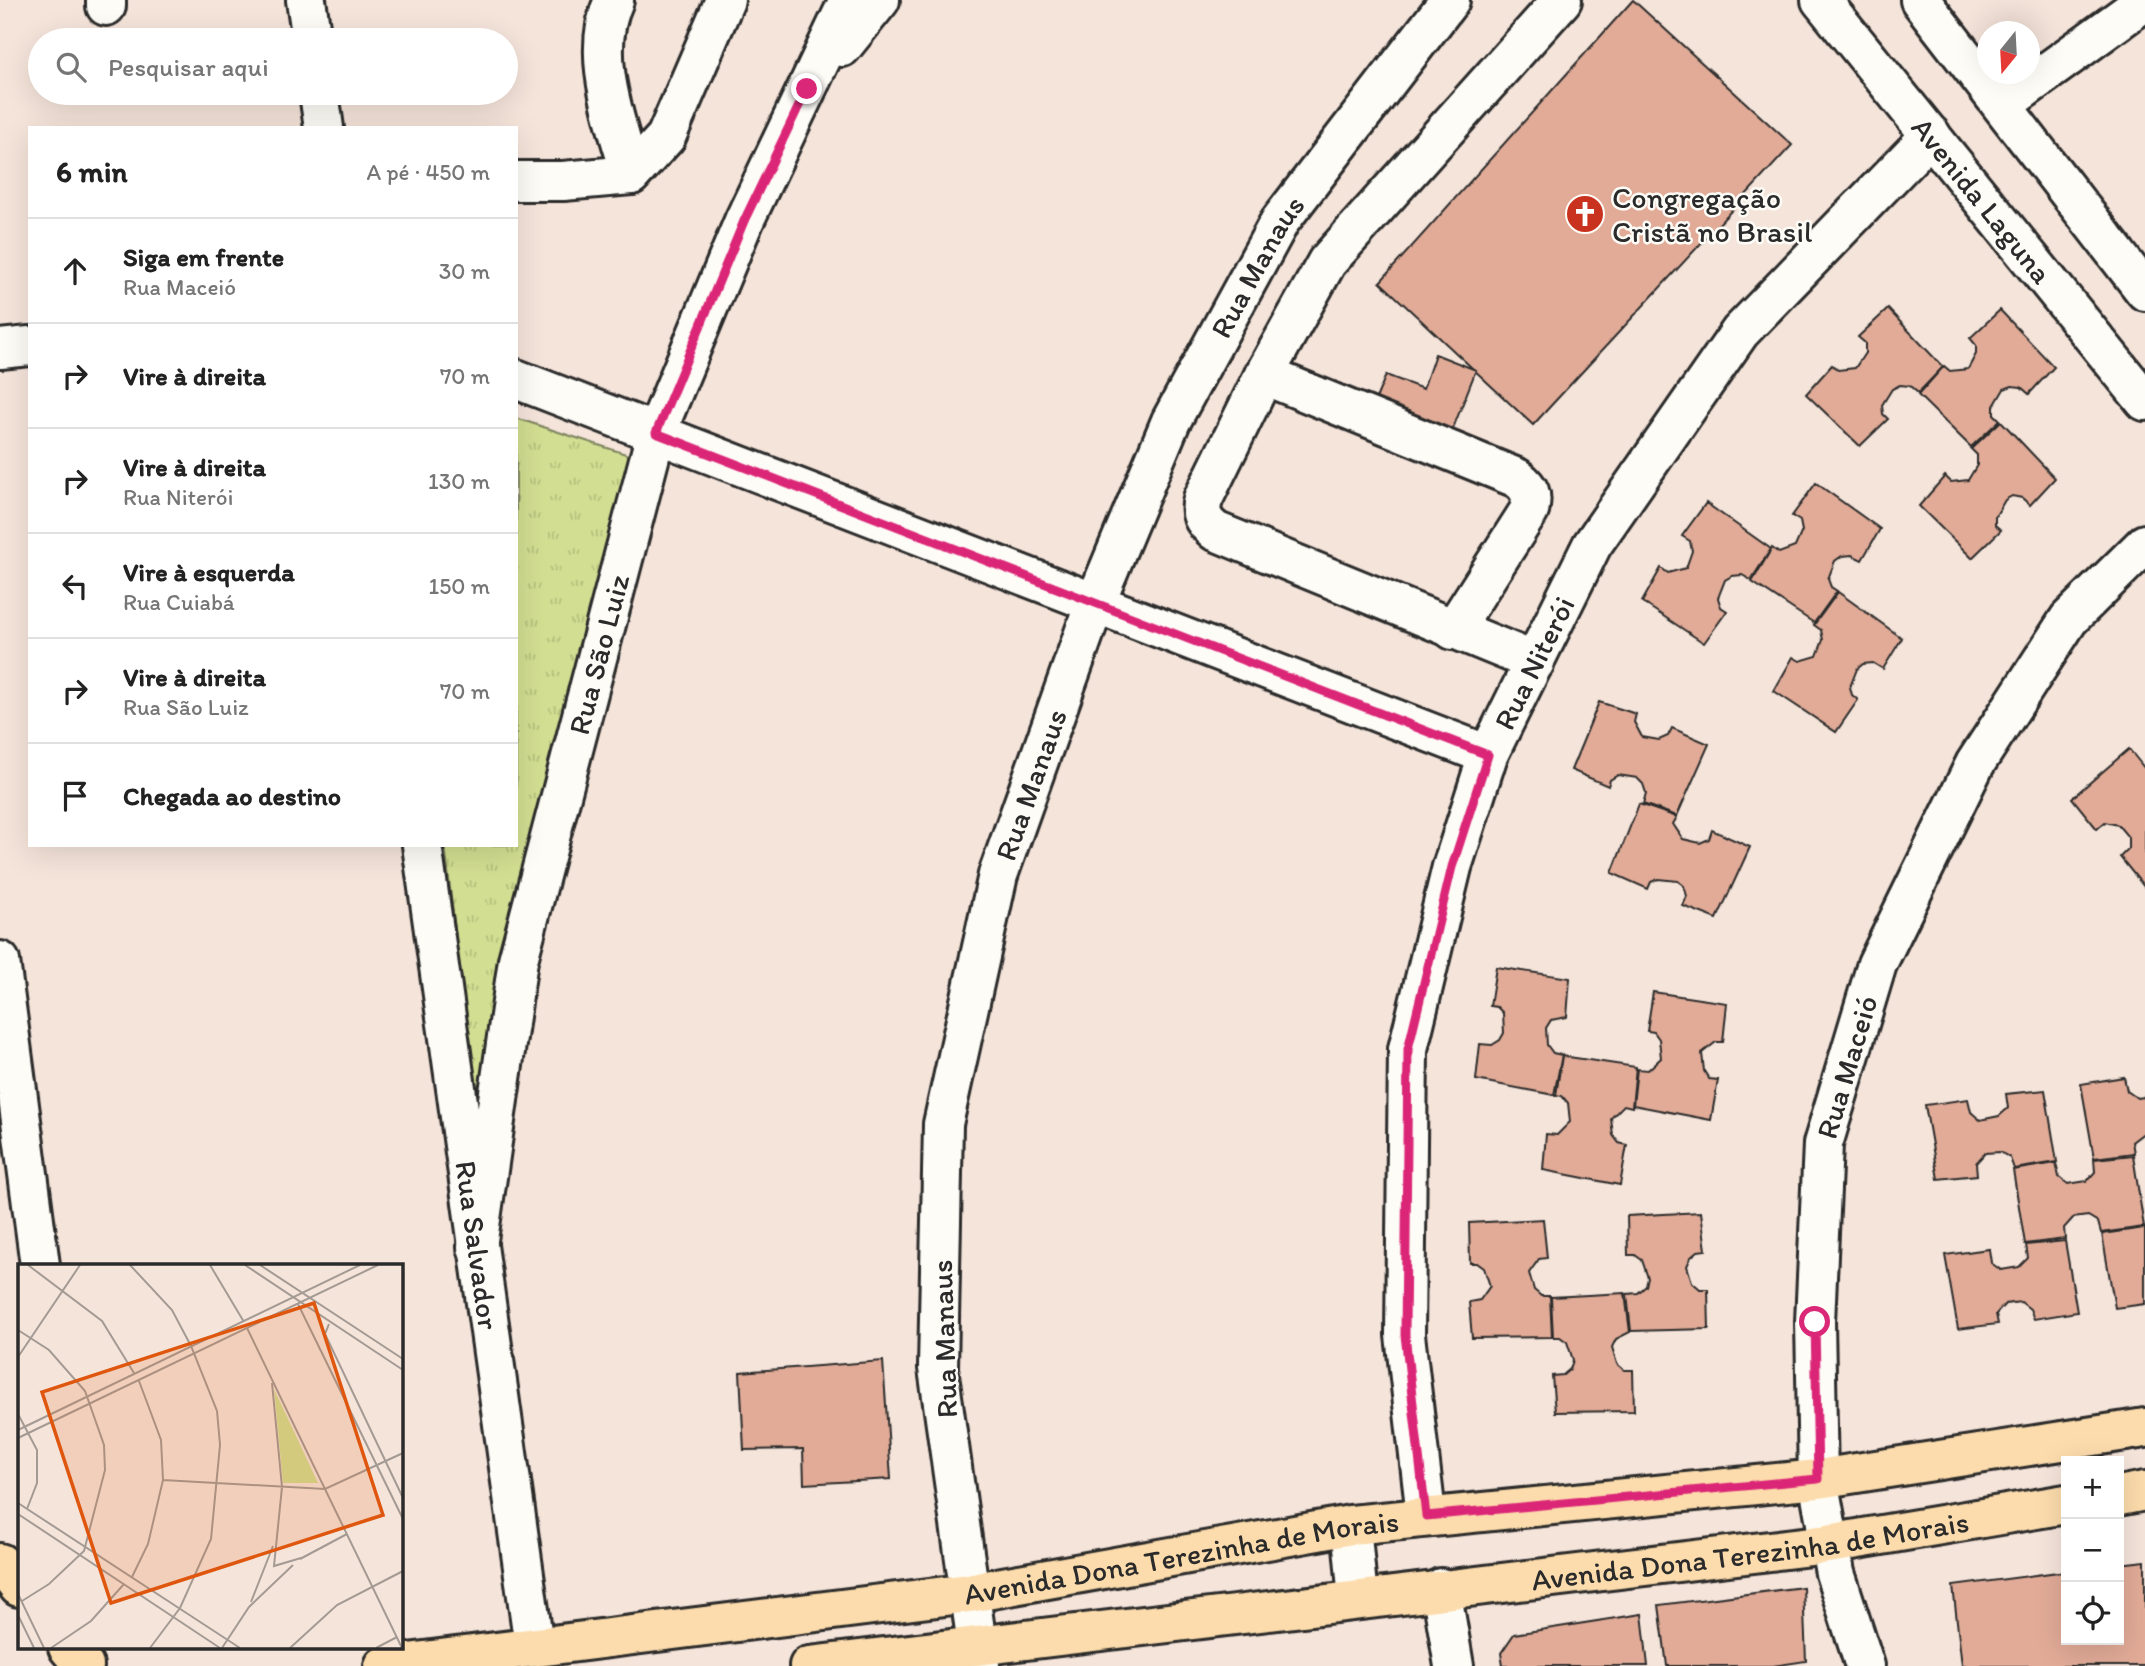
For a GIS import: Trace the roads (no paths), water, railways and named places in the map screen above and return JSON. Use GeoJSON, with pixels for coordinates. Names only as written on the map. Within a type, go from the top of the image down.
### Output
{"type":"FeatureCollection","features":[{"type":"Feature","properties":{"kind":"main road","name":"Avenida Dona Terezinha de Morais"},"geometry":{"type":"LineString","coordinates":[[384,1666],[969,1593],[1351,1525],[1818,1479],[2145,1428]]}},
{"type":"Feature","properties":{"kind":"main road"},"geometry":{"type":"LineString","coordinates":[[2124,1495],[2145,1491]]}},
{"type":"Feature","properties":{"kind":"main road","name":"Avenida Dona Terezinha de Morais"},"geometry":{"type":"LineString","coordinates":[[809,1666],[978,1656],[1441,1588],[1828,1544],[2061,1505]]}},
{"type":"Feature","properties":{"kind":"main road"},"geometry":{"type":"LineString","coordinates":[[0,1563],[18,1586]]}},
{"type":"Feature","properties":{"kind":"main road"},"geometry":{"type":"LineString","coordinates":[[69,1648],[85,1666]]}},
{"type":"Feature","properties":{"kind":"street"},"geometry":{"type":"LineString","coordinates":[[306,0],[310,28]]}},
{"type":"Feature","properties":{"kind":"street"},"geometry":{"type":"LineString","coordinates":[[614,0],[605,20],[607,88],[631,175]]}},
{"type":"Feature","properties":{"kind":"street"},"geometry":{"type":"LineString","coordinates":[[518,181],[563,181],[631,175],[666,137],[725,0]]}},
{"type":"Feature","properties":{"kind":"street","name":"Rua São Luiz"},"geometry":{"type":"LineString","coordinates":[[477,1247],[518,960],[656,433],[744,221],[849,0]]}},
{"type":"Feature","properties":{"kind":"street","name":"Rua São Luiz"},"geometry":{"type":"LineString","coordinates":[[807,89],[880,0]]}},
{"type":"Feature","properties":{"kind":"street","name":"Rua Manaus"},"geometry":{"type":"LineString","coordinates":[[978,1656],[939,1368],[943,1124],[998,875],[1095,603],[1171,421],[1280,221],[1450,0]]}},
{"type":"Feature","properties":{"kind":"street"},"geometry":{"type":"LineString","coordinates":[[1535,662],[1214,531],[1205,523],[1200,512],[1203,499],[1264,376],[1327,262],[1562,0]]}},
{"type":"Feature","properties":{"kind":"street","name":"Avenida Laguna"},"geometry":{"type":"LineString","coordinates":[[1822,0],[2145,401]]}},
{"type":"Feature","properties":{"kind":"street"},"geometry":{"type":"LineString","coordinates":[[1920,0],[2145,290]]}},
{"type":"Feature","properties":{"kind":"street"},"geometry":{"type":"LineString","coordinates":[[2003,105],[2145,1]]}},
{"type":"Feature","properties":{"kind":"street"},"geometry":{"type":"LineString","coordinates":[[321,105],[324,126]]}},
{"type":"Feature","properties":{"kind":"street","name":"Rua Niterói"},"geometry":{"type":"LineString","coordinates":[[1426,1516],[1405,1335],[1408,1049],[1452,867],[1488,755],[1592,545],[1740,332],[1931,135]]}},
{"type":"Feature","properties":{"kind":"street"},"geometry":{"type":"LineString","coordinates":[[0,349],[28,346]]}},
{"type":"Feature","properties":{"kind":"street"},"geometry":{"type":"LineString","coordinates":[[1264,376],[1517,478],[1528,486],[1532,499],[1528,511],[1453,630]]}},
{"type":"Feature","properties":{"kind":"street"},"geometry":{"type":"LineString","coordinates":[[518,380],[1488,755]]}},
{"type":"Feature","properties":{"kind":"street","name":"Rua Maceió"},"geometry":{"type":"LineString","coordinates":[[1865,1666],[1828,1544],[1818,1479],[1815,1322],[1824,1144],[1877,964],[1975,764],[2068,619],[2145,544]]}},
{"type":"Feature","properties":{"kind":"street","name":"Rua Salvador"},"geometry":{"type":"LineString","coordinates":[[422,847],[534,1646]]}},
{"type":"Feature","properties":{"kind":"street"},"geometry":{"type":"LineString","coordinates":[[0,961],[40,1264]]}},
{"type":"Feature","properties":{"kind":"street"},"geometry":{"type":"LineString","coordinates":[[1351,1525],[1358,1599]]}},
{"type":"Feature","properties":{"kind":"street"},"geometry":{"type":"LineString","coordinates":[[1441,1588],[1454,1666]]}},
{"type":"Feature","properties":{"kind":"street"},"geometry":{"type":"LineString","coordinates":[[95,1648],[102,1666]]}},
{"type":"Feature","properties":{"kind":"place","name":"Congregação Cristã no Brasil"},"geometry":{"type":"Point","coordinates":[1585,214]}}]}
